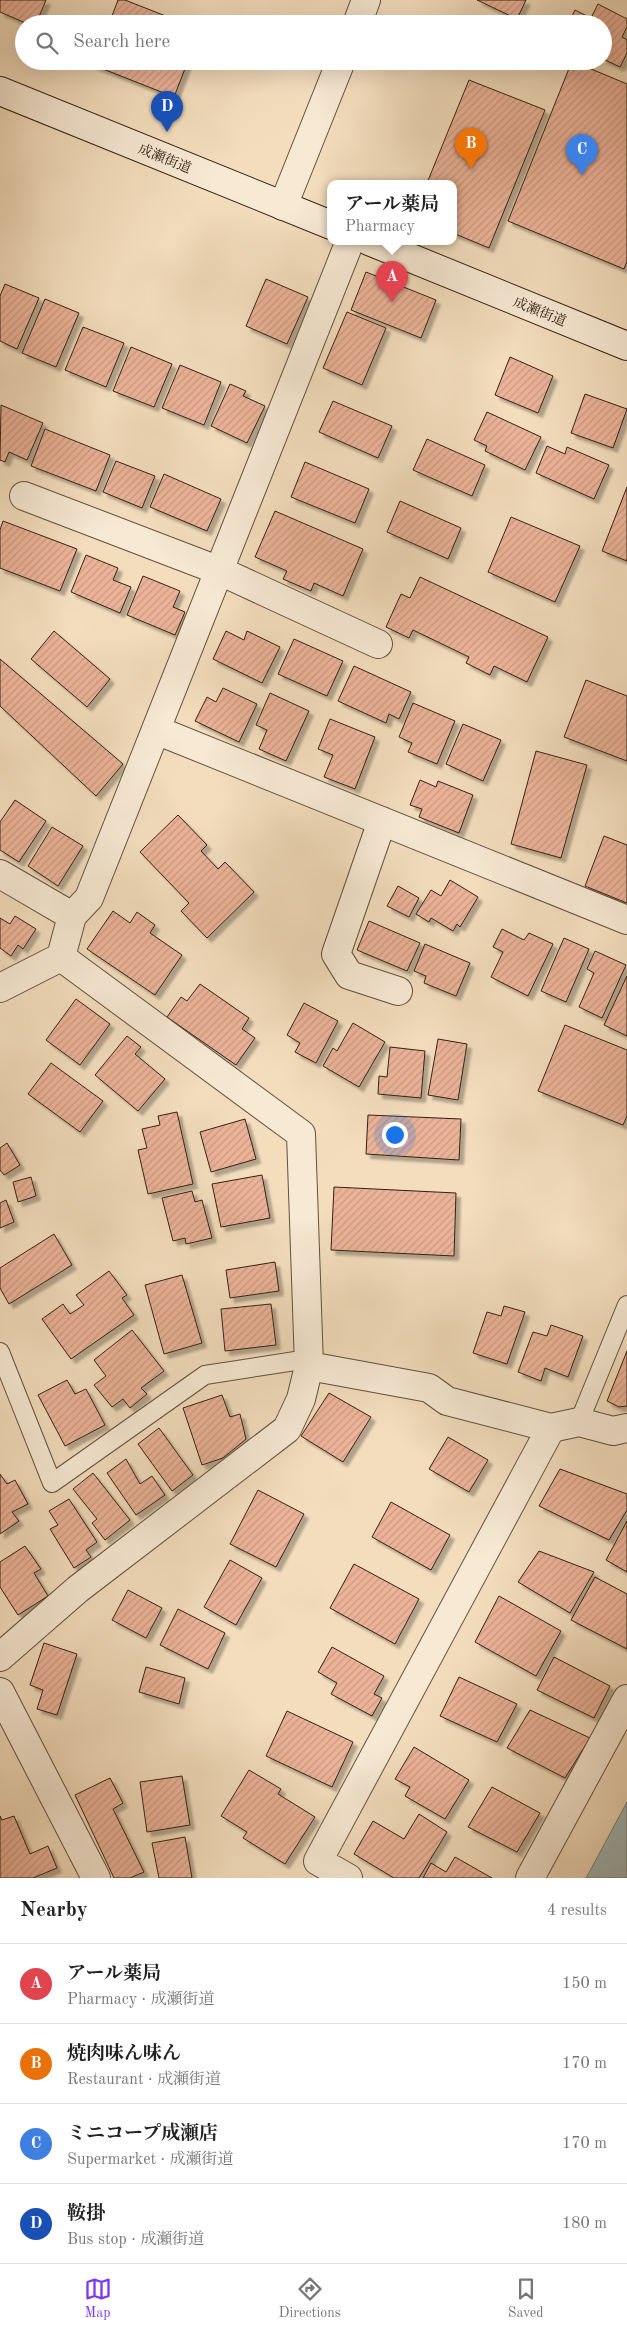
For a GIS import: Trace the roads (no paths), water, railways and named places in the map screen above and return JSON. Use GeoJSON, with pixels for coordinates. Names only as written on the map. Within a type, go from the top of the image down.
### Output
{"type":"FeatureCollection","features":[{"type":"Feature","properties":{"kind":"street"},"geometry":{"type":"LineString","coordinates":[[360,15],[366,0]]}},
{"type":"Feature","properties":{"kind":"street"},"geometry":{"type":"LineString","coordinates":[[283,206],[338,70]]}},
{"type":"Feature","properties":{"kind":"street","name":"成瀬街道"},"geometry":{"type":"LineString","coordinates":[[0,91],[327,223]]}},
{"type":"Feature","properties":{"kind":"street"},"geometry":{"type":"LineString","coordinates":[[0,988],[61,957],[72,916],[89,898],[348,245]]}},
{"type":"Feature","properties":{"kind":"street","name":"成瀬街道"},"geometry":{"type":"LineString","coordinates":[[379,245],[627,346]]}},
{"type":"Feature","properties":{"kind":"street"},"geometry":{"type":"LineString","coordinates":[[24,496],[220,571],[378,644]]}},
{"type":"Feature","properties":{"kind":"street"},"geometry":{"type":"LineString","coordinates":[[156,730],[627,920]]}},
{"type":"Feature","properties":{"kind":"street"},"geometry":{"type":"LineString","coordinates":[[382,821],[336,954],[348,975],[398,991]]}},
{"type":"Feature","properties":{"kind":"street"},"geometry":{"type":"LineString","coordinates":[[0,874],[72,916]]}},
{"type":"Feature","properties":{"kind":"street"},"geometry":{"type":"LineString","coordinates":[[0,1658],[78,1589],[287,1429],[301,1399],[309,1363],[301,1134],[61,957]]}},
{"type":"Feature","properties":{"kind":"street"},"geometry":{"type":"LineString","coordinates":[[309,1363],[429,1388],[447,1401],[551,1428],[579,1422],[613,1431],[627,1428]]}},
{"type":"Feature","properties":{"kind":"street"},"geometry":{"type":"LineString","coordinates":[[348,1878],[318,1861],[551,1428]]}},
{"type":"Feature","properties":{"kind":"street"},"geometry":{"type":"LineString","coordinates":[[0,1692],[96,1878]]}},
{"type":"Feature","properties":{"kind":"street"},"geometry":{"type":"LineString","coordinates":[[530,1878],[627,1699]]}},
{"type":"Feature","properties":{"kind":"lane"},"geometry":{"type":"LineString","coordinates":[[579,1422],[627,1304]]}},
{"type":"Feature","properties":{"kind":"lane"},"geometry":{"type":"LineString","coordinates":[[0,1352],[52,1483],[205,1375],[309,1363]]}},
{"type":"Feature","properties":{"kind":"water"},"geometry":{"type":"Polygon","coordinates":[[[627,1802],[627,1878],[586,1878],[591,1869],[627,1802]]]}},
{"type":"Feature","properties":{"kind":"place","name":"鞍掛"},"geometry":{"type":"Point","coordinates":[167,132]}},
{"type":"Feature","properties":{"kind":"place","name":"焼肉味ん味ん"},"geometry":{"type":"Point","coordinates":[471,169]}},
{"type":"Feature","properties":{"kind":"place","name":"ミニコープ成瀬店"},"geometry":{"type":"Point","coordinates":[582,175]}},
{"type":"Feature","properties":{"kind":"place","name":"アール薬局"},"geometry":{"type":"Point","coordinates":[392,302]}}]}
